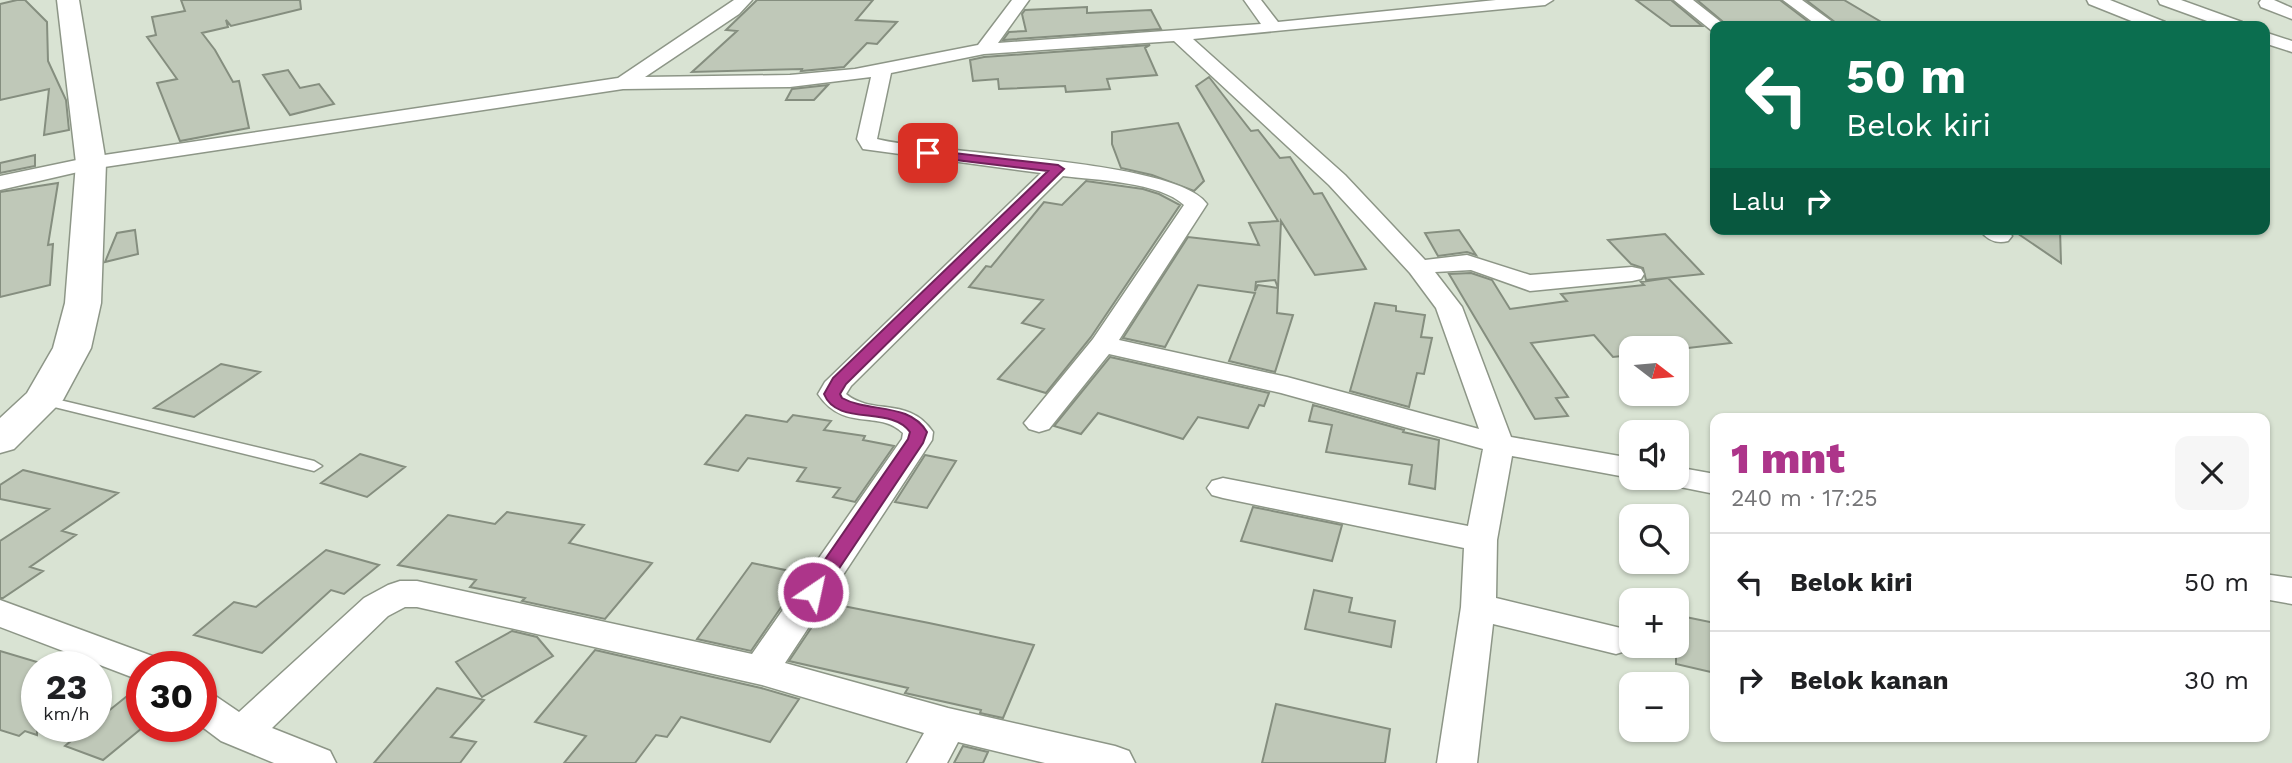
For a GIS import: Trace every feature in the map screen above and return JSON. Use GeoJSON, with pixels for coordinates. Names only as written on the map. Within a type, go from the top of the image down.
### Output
{"type":"FeatureCollection","features":[{"type":"Feature","properties":{"kind":"street"},"geometry":{"type":"LineString","coordinates":[[4,434],[43,400],[72,348],[83,303],[91,163],[68,0]]}},
{"type":"Feature","properties":{"kind":"street"},"geometry":{"type":"LineString","coordinates":[[623,83],[744,0]]}},
{"type":"Feature","properties":{"kind":"street"},"geometry":{"type":"LineString","coordinates":[[984,49],[1021,0]]}},
{"type":"Feature","properties":{"kind":"street"},"geometry":{"type":"LineString","coordinates":[[1252,0],[1273,28]]}},
{"type":"Feature","properties":{"kind":"street"},"geometry":{"type":"LineString","coordinates":[[1332,0],[1350,21]]}},
{"type":"Feature","properties":{"kind":"street"},"geometry":{"type":"LineString","coordinates":[[1406,0],[1421,15]]}},
{"type":"Feature","properties":{"kind":"street"},"geometry":{"type":"LineString","coordinates":[[0,183],[91,163],[623,83],[790,81],[882,70],[984,49],[1273,28],[1421,15],[1545,0]]}},
{"type":"Feature","properties":{"kind":"street"},"geometry":{"type":"LineString","coordinates":[[1682,0],[1710,21]]}},
{"type":"Feature","properties":{"kind":"street"},"geometry":{"type":"LineString","coordinates":[[1791,0],[1822,21]]}},
{"type":"Feature","properties":{"kind":"street"},"geometry":{"type":"LineString","coordinates":[[2095,0],[2146,21]]}},
{"type":"Feature","properties":{"kind":"street"},"geometry":{"type":"LineString","coordinates":[[2166,0],[2223,21]]}},
{"type":"Feature","properties":{"kind":"street"},"geometry":{"type":"LineString","coordinates":[[2273,0],[2267,3],[2292,14]]}},
{"type":"Feature","properties":{"kind":"street"},"geometry":{"type":"LineString","coordinates":[[1177,34],[1336,180],[1419,268],[1449,307],[1499,444],[1481,540],[1478,607],[1457,763]]}},
{"type":"Feature","properties":{"kind":"street"},"geometry":{"type":"LineString","coordinates":[[2270,39],[2292,47]]}},
{"type":"Feature","properties":{"kind":"street"},"geometry":{"type":"LineString","coordinates":[[2270,59],[2292,57]]}},
{"type":"Feature","properties":{"kind":"street"},"geometry":{"type":"LineString","coordinates":[[882,70],[867,139],[870,145],[1126,178],[1176,190],[1189,195],[1196,204],[1103,344],[1040,423]]}},
{"type":"Feature","properties":{"kind":"street"},"geometry":{"type":"LineString","coordinates":[[762,671],[917,440],[918,432],[914,425],[898,417],[844,406],[835,401],[832,394],[839,382],[1058,169]]}},
{"type":"Feature","properties":{"kind":"street"},"geometry":{"type":"LineString","coordinates":[[1419,268],[1461,261],[1474,263],[1516,281],[1530,283],[1632,274]]}},
{"type":"Feature","properties":{"kind":"street"},"geometry":{"type":"LineString","coordinates":[[1103,344],[1287,386],[1499,444],[1619,466]]}},
{"type":"Feature","properties":{"kind":"street"},"geometry":{"type":"LineString","coordinates":[[1689,479],[1710,483]]}},
{"type":"Feature","properties":{"kind":"street"},"geometry":{"type":"LineString","coordinates":[[1223,488],[1481,540]]}},
{"type":"Feature","properties":{"kind":"street"},"geometry":{"type":"LineString","coordinates":[[2270,587],[2292,592]]}},
{"type":"Feature","properties":{"kind":"street"},"geometry":{"type":"LineString","coordinates":[[242,733],[376,607],[400,594],[417,594],[762,671],[948,724],[1115,763]]}},
{"type":"Feature","properties":{"kind":"street"},"geometry":{"type":"LineString","coordinates":[[1478,607],[1616,640]]}},
{"type":"Feature","properties":{"kind":"street"},"geometry":{"type":"LineString","coordinates":[[0,613],[126,661]]}},
{"type":"Feature","properties":{"kind":"street"},"geometry":{"type":"LineString","coordinates":[[217,717],[242,733],[316,763]]}},
{"type":"Feature","properties":{"kind":"street"},"geometry":{"type":"LineString","coordinates":[[927,763],[948,724]]}},
{"type":"Feature","properties":{"kind":"lane"},"geometry":{"type":"LineString","coordinates":[[43,400],[314,466]]}},
{"type":"Feature","properties":{"kind":"building"},"geometry":{"type":"Polygon","coordinates":[[[25,0],[47,22],[48,61],[66,100],[69,130],[44,135],[49,89],[0,100],[0,4],[25,0]]]}},
{"type":"Feature","properties":{"kind":"building"},"geometry":{"type":"Polygon","coordinates":[[[181,0],[300,0],[301,9],[231,26],[226,20],[228,27],[202,33],[233,82],[239,81],[249,128],[180,141],[157,83],[177,79],[147,37],[156,35],[152,17],[185,11],[181,0]]]}},
{"type":"Feature","properties":{"kind":"building"},"geometry":{"type":"Polygon","coordinates":[[[757,0],[873,0],[856,20],[897,22],[877,44],[867,43],[844,67],[801,71],[802,69],[692,72],[737,31],[726,30],[757,0]]]}},
{"type":"Feature","properties":{"kind":"building"},"geometry":{"type":"Polygon","coordinates":[[[1636,0],[1671,0],[1702,26],[1671,26],[1636,0]]]}},
{"type":"Feature","properties":{"kind":"building"},"geometry":{"type":"Polygon","coordinates":[[[1697,0],[1780,0],[1807,21],[1722,21],[1697,0]]]}},
{"type":"Feature","properties":{"kind":"building"},"geometry":{"type":"Polygon","coordinates":[[[1806,0],[1844,0],[1880,21],[1833,21],[1806,0]]]}},
{"type":"Feature","properties":{"kind":"building"},"geometry":{"type":"Polygon","coordinates":[[[1087,7],[1087,13],[1151,10],[1161,29],[1003,40],[1009,32],[1026,31],[1022,14],[1025,10],[1087,7]]]}},
{"type":"Feature","properties":{"kind":"building"},"geometry":{"type":"Polygon","coordinates":[[[1150,45],[1145,48],[1157,75],[1107,79],[1110,89],[1066,92],[1065,86],[999,89],[998,79],[973,81],[970,60],[984,57],[1150,45]]]}},
{"type":"Feature","properties":{"kind":"building"},"geometry":{"type":"Polygon","coordinates":[[[288,70],[300,88],[319,84],[334,104],[290,115],[263,75],[288,70]]]}},
{"type":"Feature","properties":{"kind":"building"},"geometry":{"type":"Polygon","coordinates":[[[1209,77],[1251,131],[1258,130],[1280,158],[1290,157],[1314,194],[1322,193],[1366,269],[1315,275],[1281,221],[1277,313],[1293,315],[1275,372],[1229,361],[1255,293],[1198,285],[1165,347],[1123,338],[1188,237],[1259,245],[1249,223],[1278,221],[1196,86],[1209,77]],[[1275,280],[1256,282],[1255,291],[1258,285],[1278,288],[1275,280]]]}},
{"type":"Feature","properties":{"kind":"building"},"geometry":{"type":"Polygon","coordinates":[[[828,85],[814,100],[786,100],[792,89],[828,85]]]}},
{"type":"Feature","properties":{"kind":"building"},"geometry":{"type":"Polygon","coordinates":[[[1178,123],[1204,181],[1194,191],[1152,175],[1121,168],[1112,144],[1112,132],[1178,123]]]}},
{"type":"Feature","properties":{"kind":"building"},"geometry":{"type":"Polygon","coordinates":[[[35,155],[35,166],[0,173],[0,163],[35,155]]]}},
{"type":"Feature","properties":{"kind":"building"},"geometry":{"type":"Polygon","coordinates":[[[1086,181],[1143,189],[1180,205],[1091,337],[1046,393],[998,379],[1044,329],[1022,323],[1043,300],[969,287],[986,266],[991,267],[1044,202],[1062,205],[1086,181]]]}},
{"type":"Feature","properties":{"kind":"building"},"geometry":{"type":"Polygon","coordinates":[[[58,183],[48,245],[53,244],[50,285],[0,297],[0,192],[58,183]]]}},
{"type":"Feature","properties":{"kind":"building"},"geometry":{"type":"Polygon","coordinates":[[[135,230],[138,254],[105,262],[117,233],[135,230]]]}},
{"type":"Feature","properties":{"kind":"building"},"geometry":{"type":"Polygon","coordinates":[[[1459,230],[1476,255],[1467,252],[1438,256],[1425,233],[1459,230]]]}},
{"type":"Feature","properties":{"kind":"building"},"geometry":{"type":"Polygon","coordinates":[[[1665,234],[1703,274],[1646,280],[1643,268],[1631,264],[1608,240],[1665,234]]]}},
{"type":"Feature","properties":{"kind":"building"},"geometry":{"type":"Polygon","coordinates":[[[2020,235],[2060,235],[2061,263],[2020,235]]]}},
{"type":"Feature","properties":{"kind":"building"},"geometry":{"type":"Polygon","coordinates":[[[1471,273],[1492,280],[1510,309],[1567,301],[1561,294],[1644,285],[1641,282],[1668,278],[1731,343],[1689,348],[1689,336],[1619,336],[1619,356],[1613,357],[1594,335],[1531,343],[1568,397],[1556,398],[1568,416],[1535,419],[1449,274],[1471,273]]]}},
{"type":"Feature","properties":{"kind":"building"},"geometry":{"type":"Polygon","coordinates":[[[1375,303],[1396,306],[1396,311],[1425,315],[1421,337],[1432,338],[1424,374],[1417,373],[1409,407],[1350,391],[1375,303]]]}},
{"type":"Feature","properties":{"kind":"building"},"geometry":{"type":"Polygon","coordinates":[[[1110,357],[1269,393],[1264,406],[1259,405],[1248,428],[1198,417],[1183,439],[1098,413],[1081,434],[1054,426],[1110,357]]]}},
{"type":"Feature","properties":{"kind":"building"},"geometry":{"type":"Polygon","coordinates":[[[221,364],[260,372],[194,417],[154,408],[221,364]]]}},
{"type":"Feature","properties":{"kind":"building"},"geometry":{"type":"Polygon","coordinates":[[[1313,405],[1439,440],[1435,489],[1409,484],[1412,465],[1326,452],[1332,425],[1309,421],[1313,405]]]}},
{"type":"Feature","properties":{"kind":"building"},"geometry":{"type":"Polygon","coordinates":[[[746,415],[787,422],[793,415],[831,421],[824,430],[865,436],[863,440],[894,446],[855,502],[833,497],[840,488],[797,481],[806,468],[748,458],[738,471],[705,464],[746,415]]]}},
{"type":"Feature","properties":{"kind":"building"},"geometry":{"type":"Polygon","coordinates":[[[360,454],[405,467],[367,497],[321,483],[360,454]]]}},
{"type":"Feature","properties":{"kind":"building"},"geometry":{"type":"Polygon","coordinates":[[[925,455],[956,461],[927,508],[895,502],[925,455]]]}},
{"type":"Feature","properties":{"kind":"building"},"geometry":{"type":"Polygon","coordinates":[[[23,470],[118,493],[62,531],[76,535],[30,567],[43,571],[0,598],[0,541],[49,509],[0,499],[0,485],[23,470]]]}},
{"type":"Feature","properties":{"kind":"building"},"geometry":{"type":"Polygon","coordinates":[[[1253,507],[1342,525],[1332,561],[1241,541],[1253,507]]]}},
{"type":"Feature","properties":{"kind":"building"},"geometry":{"type":"Polygon","coordinates":[[[507,512],[584,525],[569,543],[652,563],[605,619],[470,587],[476,580],[398,565],[448,515],[495,524],[507,512]]]}},
{"type":"Feature","properties":{"kind":"building"},"geometry":{"type":"Polygon","coordinates":[[[326,550],[379,565],[344,594],[331,590],[262,653],[194,635],[234,602],[256,607],[326,550]]]}},
{"type":"Feature","properties":{"kind":"building"},"geometry":{"type":"Polygon","coordinates":[[[752,563],[804,574],[751,651],[697,639],[752,563]]]}},
{"type":"Feature","properties":{"kind":"building"},"geometry":{"type":"Polygon","coordinates":[[[1314,590],[1352,598],[1349,612],[1395,621],[1391,647],[1305,629],[1314,590]]]}},
{"type":"Feature","properties":{"kind":"building"},"geometry":{"type":"Polygon","coordinates":[[[828,603],[1034,645],[1003,718],[980,713],[981,710],[905,693],[908,688],[789,661],[828,603]]]}},
{"type":"Feature","properties":{"kind":"building"},"geometry":{"type":"Polygon","coordinates":[[[1689,618],[1710,622],[1710,672],[1676,664],[1676,658],[1689,658],[1689,618]]]}},
{"type":"Feature","properties":{"kind":"building"},"geometry":{"type":"Polygon","coordinates":[[[512,631],[537,637],[553,656],[482,697],[456,662],[512,631]]]}},
{"type":"Feature","properties":{"kind":"building"},"geometry":{"type":"Polygon","coordinates":[[[595,650],[799,699],[770,742],[681,717],[667,737],[656,735],[635,763],[564,763],[586,736],[535,722],[595,650]]]}},
{"type":"Feature","properties":{"kind":"building"},"geometry":{"type":"Polygon","coordinates":[[[0,651],[21,657],[21,734],[0,730],[0,651]]]}},
{"type":"Feature","properties":{"kind":"building"},"geometry":{"type":"Polygon","coordinates":[[[437,688],[484,700],[451,737],[476,742],[460,763],[374,763],[437,688]]]}},
{"type":"Feature","properties":{"kind":"building"},"geometry":{"type":"Polygon","coordinates":[[[126,697],[126,741],[103,760],[65,746],[70,742],[112,742],[112,708],[126,697]]]}},
{"type":"Feature","properties":{"kind":"building"},"geometry":{"type":"Polygon","coordinates":[[[1276,704],[1390,729],[1385,763],[1262,763],[1276,704]]]}},
{"type":"Feature","properties":{"kind":"building"},"geometry":{"type":"Polygon","coordinates":[[[963,746],[988,752],[983,763],[954,763],[963,746]]]}},
{"type":"Feature","properties":{"kind":"route"},"geometry":{"type":"LineString","coordinates":[[813,592],[917,440],[918,432],[914,425],[898,417],[844,406],[835,401],[832,394],[839,382],[1058,169],[928,153]]}}]}
